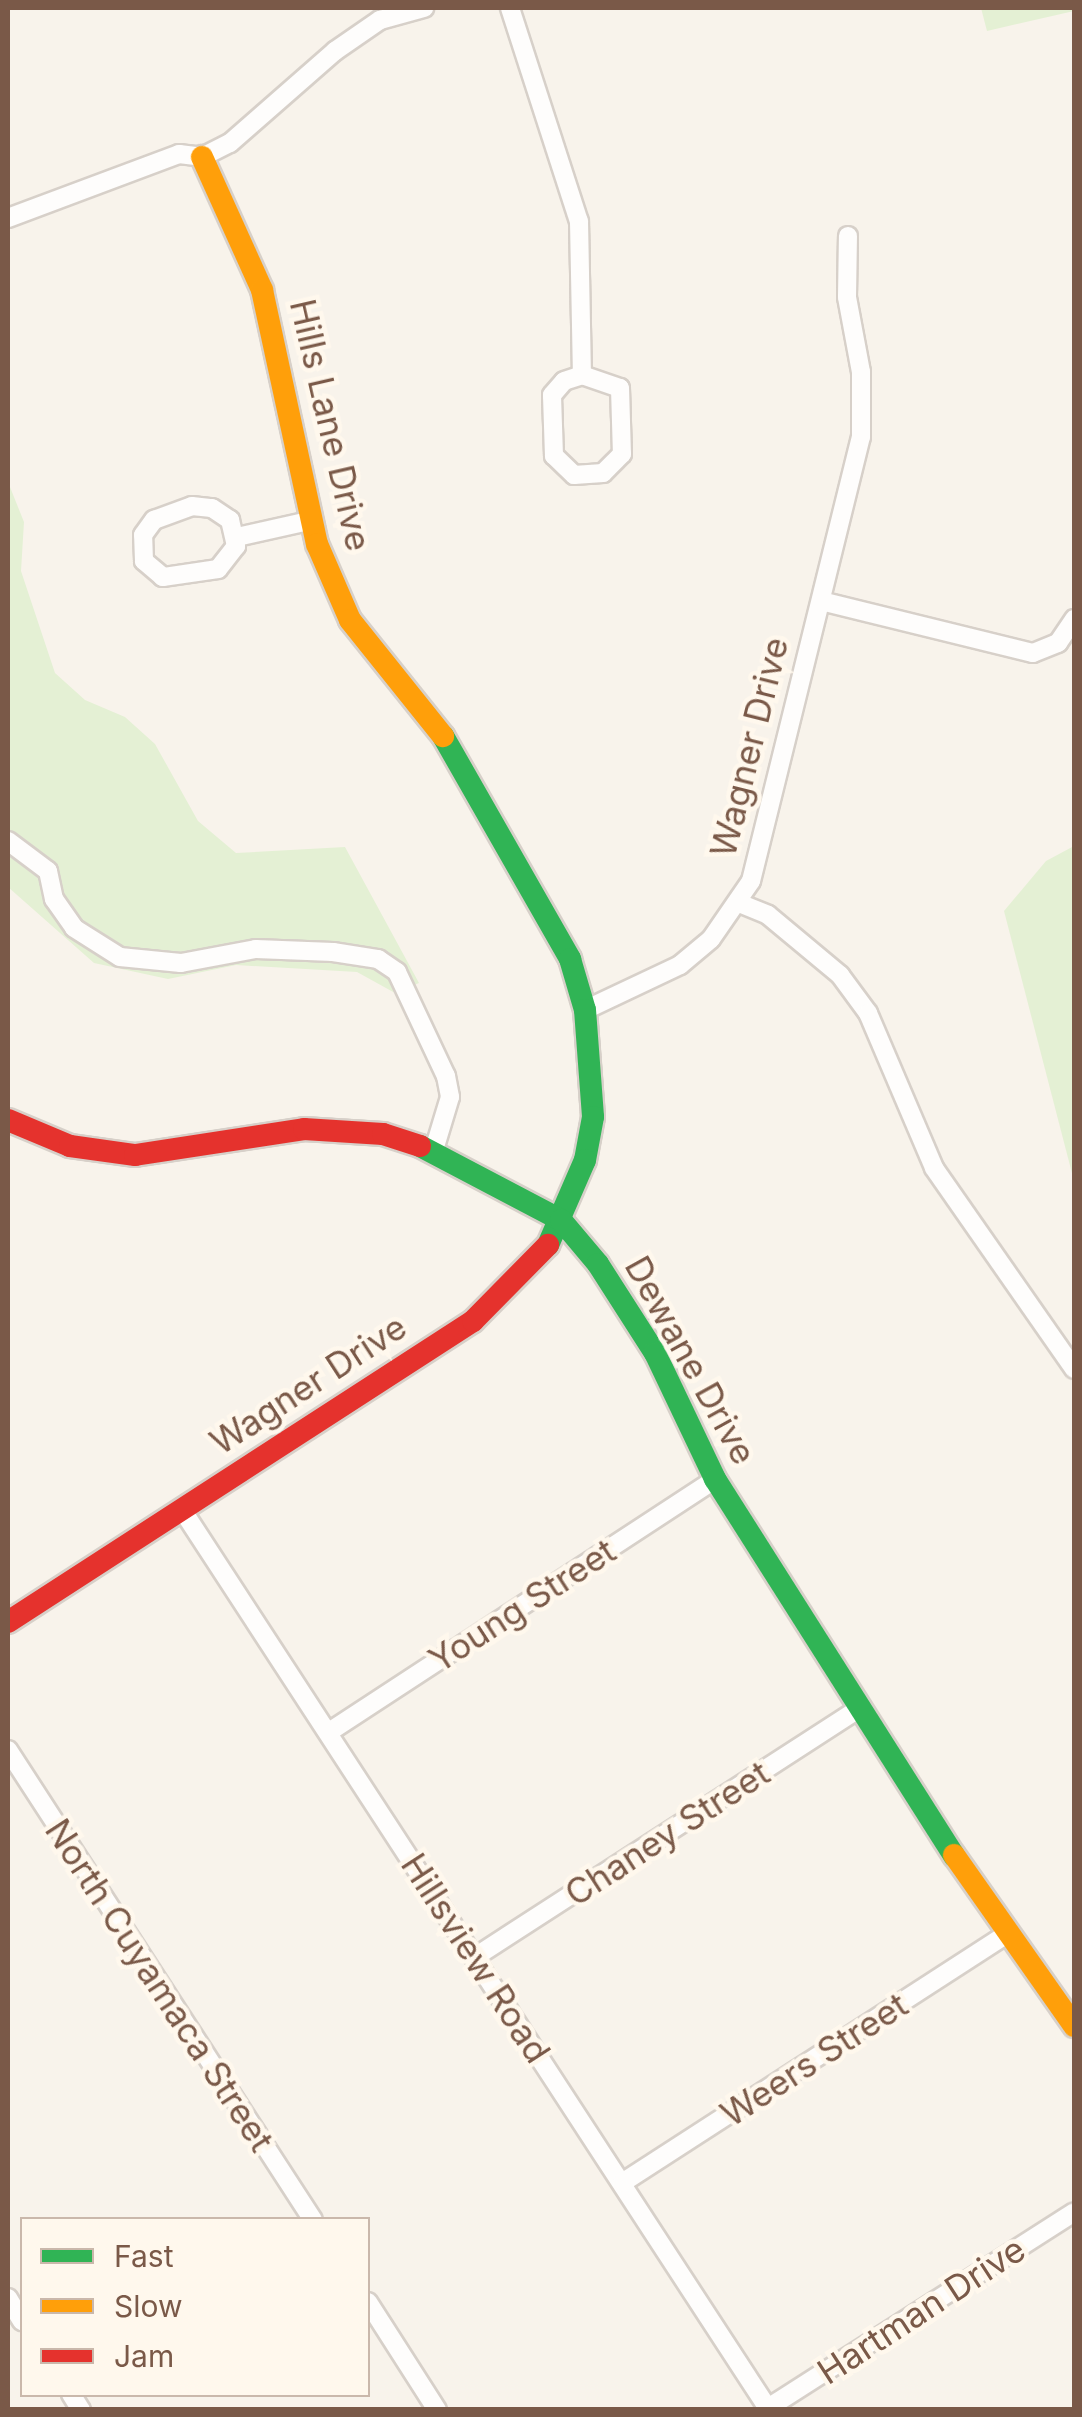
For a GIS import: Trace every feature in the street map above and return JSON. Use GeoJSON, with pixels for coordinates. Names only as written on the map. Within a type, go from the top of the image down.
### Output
{"type":"FeatureCollection","features":[{"type":"Feature","properties":{"kind":"street"},"geometry":{"type":"LineString","coordinates":[[8,218],[180,154],[202,157],[230,144],[380,20],[424,8]]}},
{"type":"Feature","properties":{"kind":"street"},"geometry":{"type":"LineString","coordinates":[[510,8],[579,222],[582,376]]}},
{"type":"Feature","properties":{"kind":"street","name":"Hills Lane Drive"},"geometry":{"type":"LineString","coordinates":[[202,157],[262,290],[313,520],[350,620],[476,783],[570,959],[586,1010]]}},
{"type":"Feature","properties":{"kind":"street","name":"Wagner Drive"},"geometry":{"type":"LineString","coordinates":[[8,1622],[473,1321],[545,1252],[561,1220],[593,1117],[586,1010],[680,965],[739,903],[752,881],[861,437],[861,372],[847,297],[848,236]]}},
{"type":"Feature","properties":{"kind":"street"},"geometry":{"type":"LineString","coordinates":[[582,376],[620,388],[622,454],[603,473],[574,474],[554,456],[552,395],[564,381],[582,376]]}},
{"type":"Feature","properties":{"kind":"street"},"geometry":{"type":"LineString","coordinates":[[237,537],[222,513],[192,506],[154,520],[142,552],[149,568],[172,578],[218,569],[237,537],[313,520]]}},
{"type":"Feature","properties":{"kind":"street"},"geometry":{"type":"LineString","coordinates":[[821,601],[1033,654],[1058,644],[1074,619]]}},
{"type":"Feature","properties":{"kind":"street"},"geometry":{"type":"LineString","coordinates":[[8,841],[48,871],[54,899],[74,928],[120,957],[181,964],[256,949],[333,952],[378,959],[397,972],[446,1076],[450,1098],[434,1150]]}},
{"type":"Feature","properties":{"kind":"street"},"geometry":{"type":"LineString","coordinates":[[739,903],[768,915],[840,975],[868,1013],[934,1168],[1074,1369]]}},
{"type":"Feature","properties":{"kind":"street","name":"Dewane Drive"},"geometry":{"type":"LineString","coordinates":[[8,1120],[70,1146],[124,1154],[181,1152],[316,1128],[383,1134],[434,1150],[561,1220],[598,1264],[654,1353],[715,1479],[859,1709],[1006,1935],[1074,2026]]}},
{"type":"Feature","properties":{"kind":"street","name":"Young Street"},"geometry":{"type":"LineString","coordinates":[[328,1732],[715,1479]]}},
{"type":"Feature","properties":{"kind":"street","name":"Hillsview Road"},"geometry":{"type":"LineString","coordinates":[[181,1508],[768,2409]]}},
{"type":"Feature","properties":{"kind":"street","name":"Chaney Street"},"geometry":{"type":"LineString","coordinates":[[475,1957],[859,1709]]}},
{"type":"Feature","properties":{"kind":"street","name":"North Cuyamaca Street"},"geometry":{"type":"LineString","coordinates":[[8,1750],[311,2217]]}},
{"type":"Feature","properties":{"kind":"street","name":"Weers Street"},"geometry":{"type":"LineString","coordinates":[[622,2183],[1006,1935]]}},
{"type":"Feature","properties":{"kind":"street","name":"Hartman Drive"},"geometry":{"type":"LineString","coordinates":[[768,2409],[1074,2212]]}},
{"type":"Feature","properties":{"kind":"street"},"geometry":{"type":"LineString","coordinates":[[370,2305],[437,2410]]}},
{"type":"Feature","properties":{"kind":"green space"},"geometry":{"type":"Polygon","coordinates":[[[981,8],[1074,8],[1074,11],[987,31],[981,8]]]}},
{"type":"Feature","properties":{"kind":"green space"},"geometry":{"type":"Polygon","coordinates":[[[8,482],[24,522],[21,571],[55,673],[85,700],[125,717],[155,744],[198,821],[236,853],[345,847],[419,983],[395,993],[357,972],[236,965],[168,979],[94,963],[8,887],[8,482]]]}},
{"type":"Feature","properties":{"kind":"green space"},"geometry":{"type":"Polygon","coordinates":[[[1074,846],[1074,1181],[1004,911],[1046,861],[1074,846]]]}},
{"type":"Feature","properties":{"kind":"traffic: fast"},"geometry":{"type":"LineString","coordinates":[[443,736],[570,959],[585,1010],[593,1117],[585,1160],[548,1245]]}},
{"type":"Feature","properties":{"kind":"traffic: fast"},"geometry":{"type":"LineString","coordinates":[[420,1146],[561,1220],[598,1264],[655,1353],[715,1479],[954,1855]]}},
{"type":"Feature","properties":{"kind":"traffic: slow"},"geometry":{"type":"LineString","coordinates":[[202,157],[262,290],[317,544],[350,620],[443,736]]}},
{"type":"Feature","properties":{"kind":"traffic: slow"},"geometry":{"type":"LineString","coordinates":[[954,1855],[1074,2026]]}},
{"type":"Feature","properties":{"kind":"traffic: jam"},"geometry":{"type":"LineString","coordinates":[[8,1120],[70,1146],[135,1155],[304,1129],[383,1134],[420,1146]]}},
{"type":"Feature","properties":{"kind":"traffic: jam"},"geometry":{"type":"LineString","coordinates":[[8,1622],[473,1321],[548,1245]]}}]}
